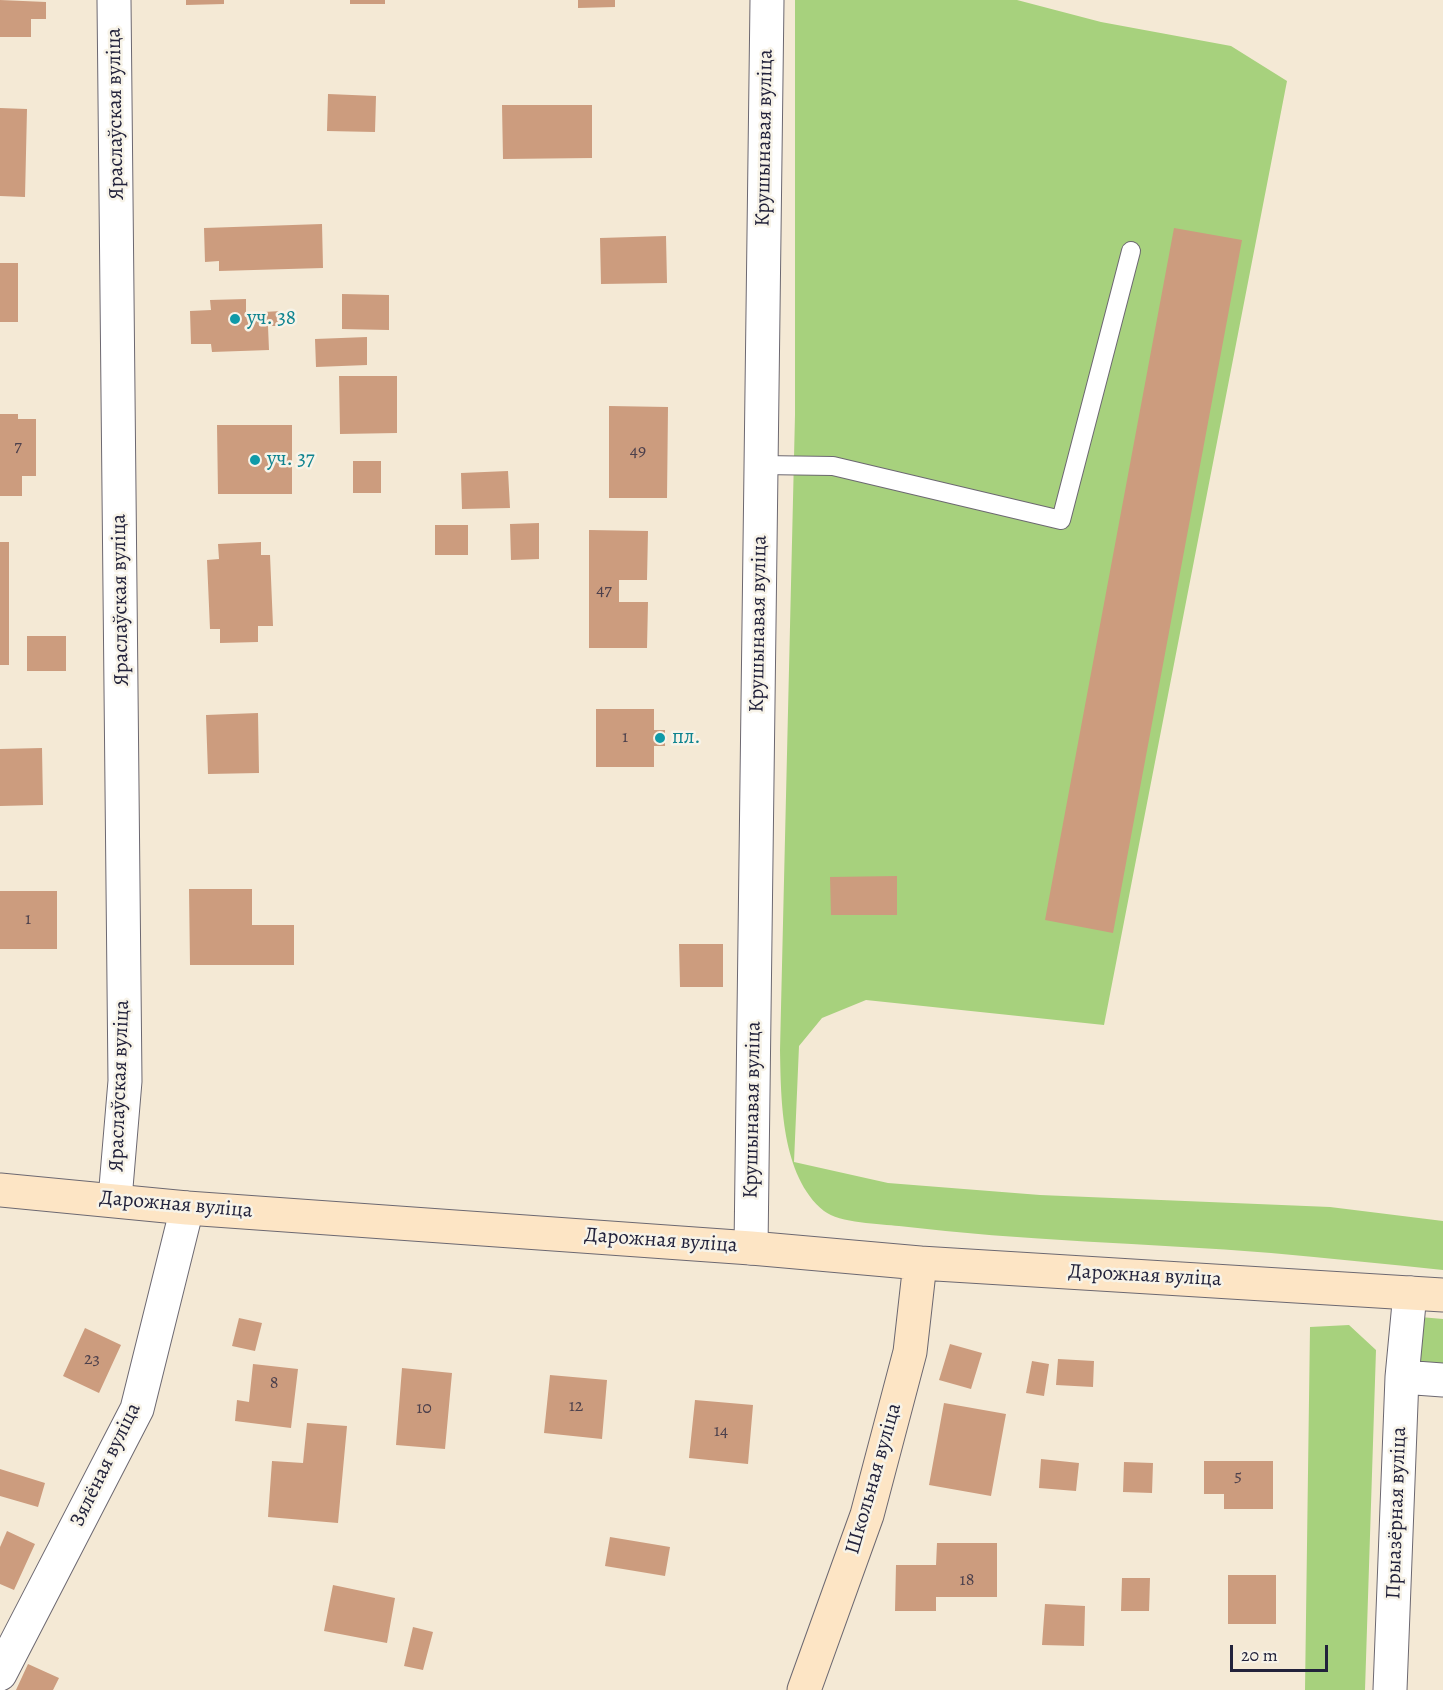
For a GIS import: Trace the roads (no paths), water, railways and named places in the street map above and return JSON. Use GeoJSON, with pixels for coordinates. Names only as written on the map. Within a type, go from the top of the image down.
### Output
{"type":"FeatureCollection","features":[{"type":"Feature","properties":{"kind":"main road","name":"Дарожная вуліца"},"geometry":{"type":"LineString","coordinates":[[0,1190],[115,1199],[187,1208],[751,1248],[920,1263],[1443,1295]]}},
{"type":"Feature","properties":{"kind":"main road","name":"Школьная вуліца"},"geometry":{"type":"LineString","coordinates":[[804,1690],[867,1515],[910,1352],[920,1263]]}},
{"type":"Feature","properties":{"kind":"street","name":"Яраслаўская вуліца"},"geometry":{"type":"LineString","coordinates":[[114,0],[125,1082],[115,1199]]}},
{"type":"Feature","properties":{"kind":"street","name":"Крушынавая вуліца"},"geometry":{"type":"LineString","coordinates":[[751,1248],[766,0]]}},
{"type":"Feature","properties":{"kind":"street","name":"Зялёная вуліца"},"geometry":{"type":"LineString","coordinates":[[0,1674],[136,1409],[187,1208]]}},
{"type":"Feature","properties":{"kind":"street","name":"Прыазёрная вуліца"},"geometry":{"type":"LineString","coordinates":[[1390,1690],[1402,1377],[1410,1293]]}},
{"type":"Feature","properties":{"kind":"street"},"geometry":{"type":"LineString","coordinates":[[1402,1377],[1443,1380]]}},
{"type":"Feature","properties":{"kind":"lane"},"geometry":{"type":"LineString","coordinates":[[761,465],[833,466],[1061,520],[1131,251]]}},
{"type":"Feature","properties":{"kind":"place","name":"уч. 38"},"geometry":{"type":"Point","coordinates":[235,319]}},
{"type":"Feature","properties":{"kind":"place","name":"уч. 37"},"geometry":{"type":"Point","coordinates":[255,460]}},
{"type":"Feature","properties":{"kind":"place","name":"пл."},"geometry":{"type":"Point","coordinates":[660,738]}}]}
